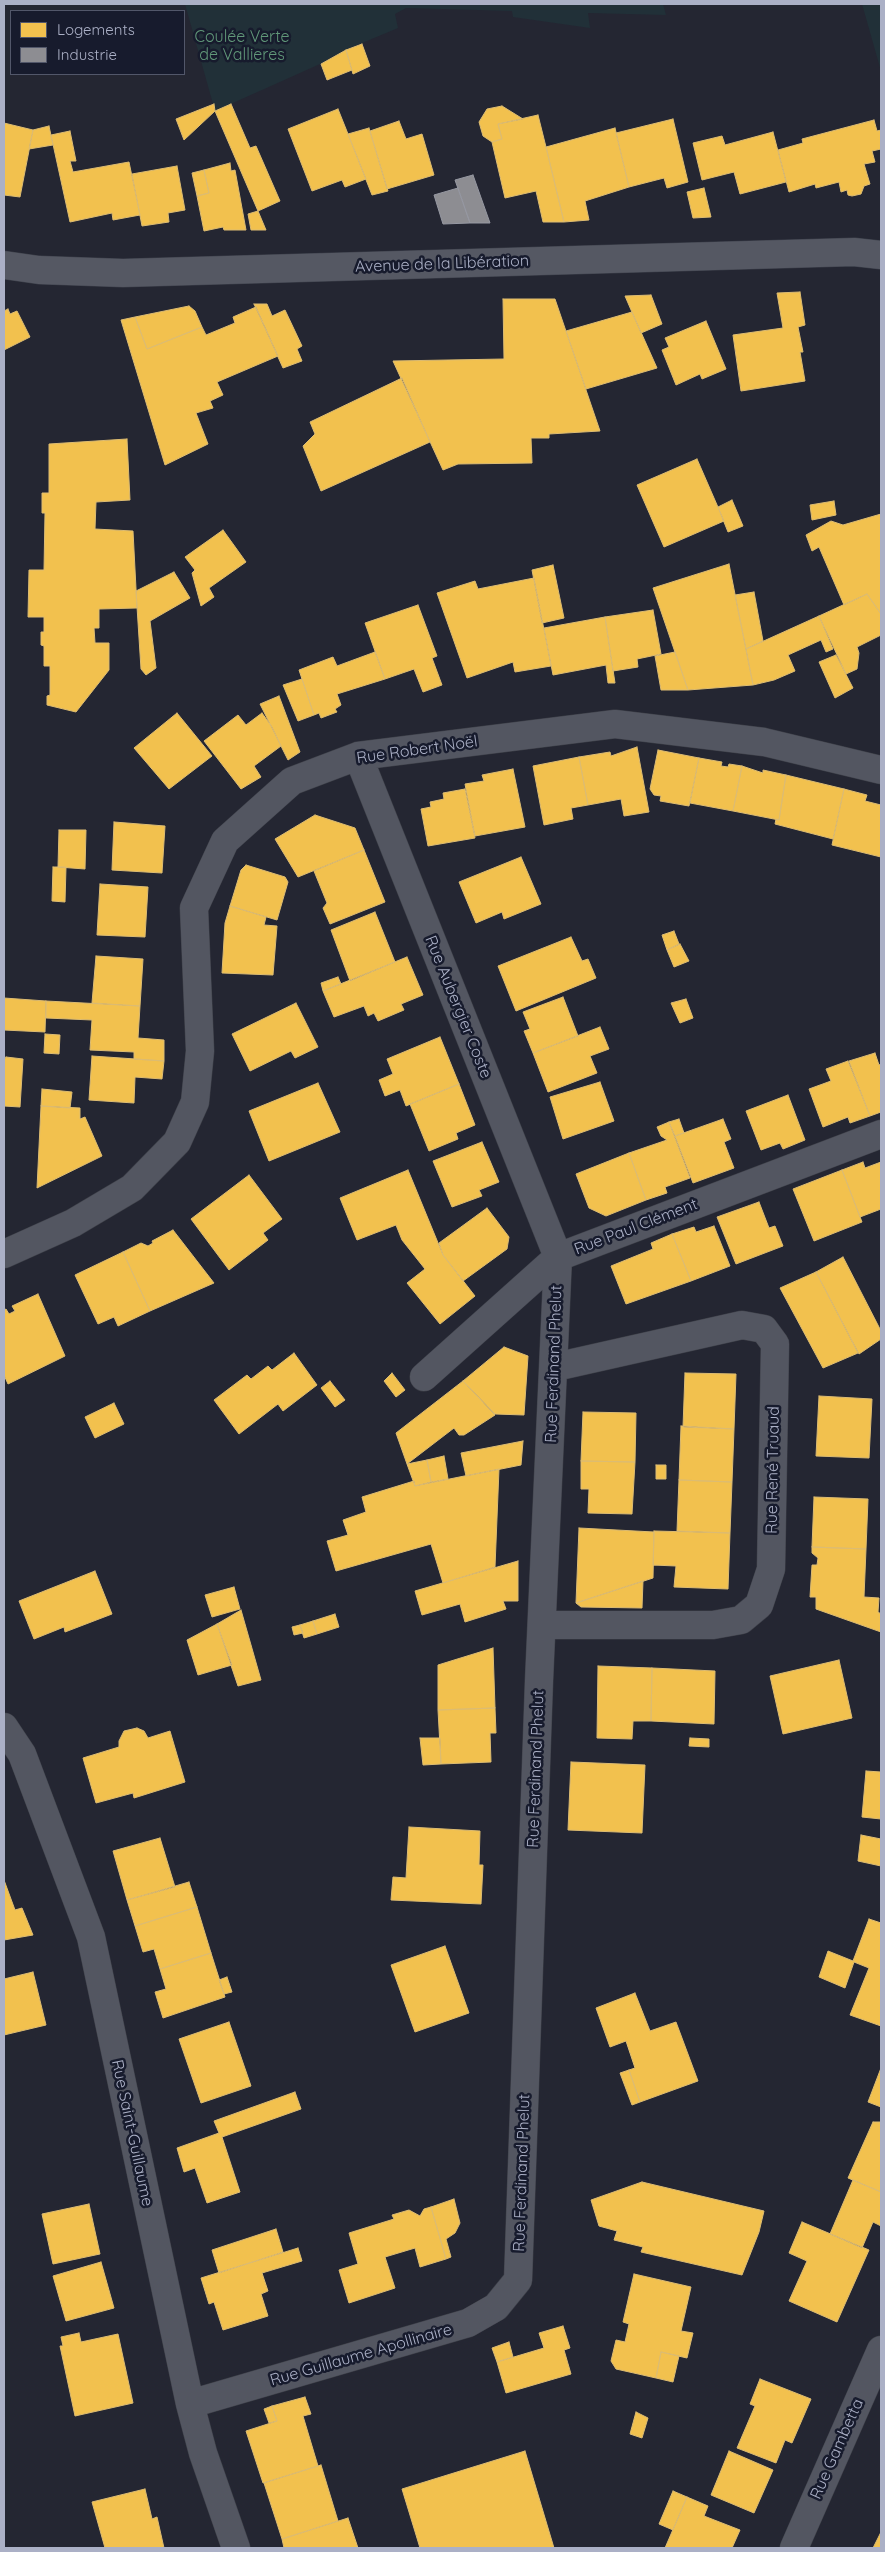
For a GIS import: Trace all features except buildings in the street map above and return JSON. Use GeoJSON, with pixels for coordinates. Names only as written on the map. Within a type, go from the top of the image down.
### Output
{"type":"FeatureCollection","features":[{"type":"Feature","properties":{"kind":"main road","name":"Avenue de la Libération"},"geometry":{"type":"LineString","coordinates":[[4,265],[39,270],[123,272],[854,252],[881,255]]}},
{"type":"Feature","properties":{"kind":"street","name":"Rue Robert Noël"},"geometry":{"type":"LineString","coordinates":[[4,1254],[73,1223],[132,1188],[178,1142],[195,1102],[200,1051],[194,908],[224,841],[292,780],[358,756],[615,724],[764,742],[881,770]]}},
{"type":"Feature","properties":{"kind":"street","name":"Rue Aubergier Coste"},"geometry":{"type":"LineString","coordinates":[[358,756],[558,1257]]}},
{"type":"Feature","properties":{"kind":"street","name":"Rue Paul Clément"},"geometry":{"type":"LineString","coordinates":[[424,1377],[558,1257],[881,1134]]}},
{"type":"Feature","properties":{"kind":"street","name":"Rue Ferdinand Phelut"},"geometry":{"type":"LineString","coordinates":[[518,2280],[542,1625],[558,1257]]}},
{"type":"Feature","properties":{"kind":"street","name":"Rue René Truaud"},"geometry":{"type":"LineString","coordinates":[[542,1625],[713,1626],[741,1620],[759,1605],[771,1569],[775,1344],[764,1329],[742,1325],[554,1367]]}},
{"type":"Feature","properties":{"kind":"street","name":"Rue Saint-Guillaume"},"geometry":{"type":"LineString","coordinates":[[4,1727],[22,1754],[91,1937],[190,2404],[203,2453],[236,2548]]}},
{"type":"Feature","properties":{"kind":"street","name":"Rue Guillaume Apollinaire"},"geometry":{"type":"LineString","coordinates":[[190,2404],[468,2324],[496,2307],[518,2280]]}},
{"type":"Feature","properties":{"kind":"street","name":"Rue Gambetta"},"geometry":{"type":"LineString","coordinates":[[794,2548],[881,2350]]}},
{"type":"Feature","properties":{"kind":"green space","name":"Coulée Verte de Vallieres"},"geometry":{"type":"Polygon","coordinates":[[[185,4],[663,4],[666,15],[588,13],[590,28],[513,17],[512,11],[406,8],[395,14],[398,28],[343,51],[320,64],[215,111],[185,4]]]}},
{"type":"Feature","properties":{"kind":"green space"},"geometry":{"type":"Polygon","coordinates":[[[862,4],[881,4],[881,71],[862,4]]]}}]}
